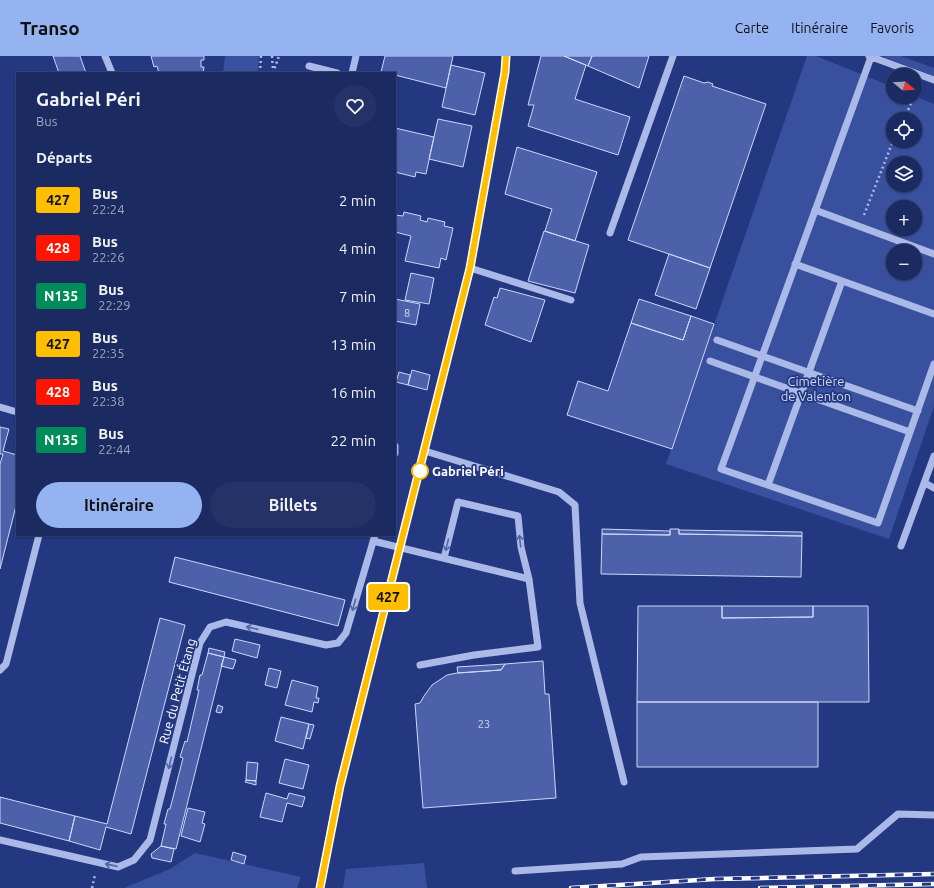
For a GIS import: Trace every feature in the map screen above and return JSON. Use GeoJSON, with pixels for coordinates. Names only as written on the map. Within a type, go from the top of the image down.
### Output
{"type":"FeatureCollection","features":[{"type":"Feature","properties":{"kind":"street"},"geometry":{"type":"LineString","coordinates":[[105,56],[112,72]]}},
{"type":"Feature","properties":{"kind":"street"},"geometry":{"type":"LineString","coordinates":[[352,72],[356,56]]}},
{"type":"Feature","properties":{"kind":"street"},"geometry":{"type":"LineString","coordinates":[[320,888],[336,801],[470,268],[505,72],[506,56]]}},
{"type":"Feature","properties":{"kind":"street"},"geometry":{"type":"LineString","coordinates":[[610,233],[673,56]]}},
{"type":"Feature","properties":{"kind":"street"},"geometry":{"type":"LineString","coordinates":[[934,80],[870,56],[721,469],[878,523],[934,364]]}},
{"type":"Feature","properties":{"kind":"street"},"geometry":{"type":"LineString","coordinates":[[309,66],[333,72]]}},
{"type":"Feature","properties":{"kind":"street"},"geometry":{"type":"LineString","coordinates":[[815,210],[934,254]]}},
{"type":"Feature","properties":{"kind":"street"},"geometry":{"type":"LineString","coordinates":[[796,264],[934,314]]}},
{"type":"Feature","properties":{"kind":"street"},"geometry":{"type":"LineString","coordinates":[[470,268],[571,300]]}},
{"type":"Feature","properties":{"kind":"street"},"geometry":{"type":"LineString","coordinates":[[768,485],[842,281]]}},
{"type":"Feature","properties":{"kind":"street"},"geometry":{"type":"LineString","coordinates":[[717,340],[918,411]]}},
{"type":"Feature","properties":{"kind":"street"},"geometry":{"type":"LineString","coordinates":[[710,361],[910,432]]}},
{"type":"Feature","properties":{"kind":"street"},"geometry":{"type":"LineString","coordinates":[[0,407],[16,412]]}},
{"type":"Feature","properties":{"kind":"street"},"geometry":{"type":"LineString","coordinates":[[425,451],[559,492],[574,505],[580,603],[624,782]]}},
{"type":"Feature","properties":{"kind":"street"},"geometry":{"type":"LineString","coordinates":[[901,546],[934,456]]}},
{"type":"Feature","properties":{"kind":"street"},"geometry":{"type":"LineString","coordinates":[[925,482],[934,488]]}},
{"type":"Feature","properties":{"kind":"street"},"geometry":{"type":"LineString","coordinates":[[420,664],[474,655],[538,647],[529,579],[521,547],[518,516],[458,502],[444,558]]}},
{"type":"Feature","properties":{"kind":"street"},"geometry":{"type":"LineString","coordinates":[[0,670],[6,664],[39,536]]}},
{"type":"Feature","properties":{"kind":"street","name":"Rue du Petit Étang"},"geometry":{"type":"LineString","coordinates":[[0,840],[118,867],[134,860],[150,840],[200,643],[210,627],[226,622],[326,645],[338,643],[346,633],[374,538],[401,547],[529,579]]}},
{"type":"Feature","properties":{"kind":"street"},"geometry":{"type":"LineString","coordinates":[[515,871],[622,864],[641,857],[857,849],[898,814],[934,815]]}},
{"type":"Feature","properties":{"kind":"path"},"geometry":{"type":"LineString","coordinates":[[260,72],[261,56]]}},
{"type":"Feature","properties":{"kind":"path"},"geometry":{"type":"LineString","coordinates":[[272,56],[273,72]]}},
{"type":"Feature","properties":{"kind":"path"},"geometry":{"type":"LineString","coordinates":[[273,72],[279,56]]}},
{"type":"Feature","properties":{"kind":"path"},"geometry":{"type":"LineString","coordinates":[[859,227],[890,148]]}},
{"type":"Feature","properties":{"kind":"green space"},"geometry":{"type":"Polygon","coordinates":[[[225,56],[259,56],[258,72],[223,72],[225,56]]]}},
{"type":"Feature","properties":{"kind":"green space","name":"Cimetière de Valenton"},"geometry":{"type":"Polygon","coordinates":[[[807,56],[816,56],[886,84],[886,104],[922,104],[922,99],[934,104],[934,406],[889,539],[666,464],[807,56]]]}},
{"type":"Feature","properties":{"kind":"green space"},"geometry":{"type":"Polygon","coordinates":[[[901,56],[934,68],[934,76],[922,71],[922,68],[913,68],[884,57],[901,56]]]}},
{"type":"Feature","properties":{"kind":"green space"},"geometry":{"type":"Polygon","coordinates":[[[195,853],[301,877],[297,888],[124,888],[170,869],[195,853]]]}},
{"type":"Feature","properties":{"kind":"green space"},"geometry":{"type":"Polygon","coordinates":[[[424,863],[427,888],[343,888],[346,869],[424,863]]]}},
{"type":"Feature","properties":{"kind":"building"},"geometry":{"type":"Polygon","coordinates":[[[53,56],[80,56],[86,72],[59,72],[53,56]]]}},
{"type":"Feature","properties":{"kind":"building"},"geometry":{"type":"Polygon","coordinates":[[[151,56],[204,56],[204,60],[201,60],[201,67],[204,67],[203,72],[159,72],[157,66],[154,67],[151,56]]]}},
{"type":"Feature","properties":{"kind":"building"},"geometry":{"type":"Polygon","coordinates":[[[385,56],[453,56],[446,88],[396,75],[396,72],[381,72],[385,56]]]}},
{"type":"Feature","properties":{"kind":"building"},"geometry":{"type":"Polygon","coordinates":[[[541,56],[564,56],[586,65],[575,99],[630,117],[618,155],[528,126],[534,105],[528,105],[541,56]]]}},
{"type":"Feature","properties":{"kind":"building"},"geometry":{"type":"Polygon","coordinates":[[[564,56],[592,56],[588,66],[564,56]]]}},
{"type":"Feature","properties":{"kind":"building"},"geometry":{"type":"Polygon","coordinates":[[[592,56],[649,56],[639,88],[588,66],[592,56]]]}},
{"type":"Feature","properties":{"kind":"building"},"geometry":{"type":"Polygon","coordinates":[[[451,65],[485,73],[475,115],[442,107],[451,65]]]}},
{"type":"Feature","properties":{"kind":"building"},"geometry":{"type":"Polygon","coordinates":[[[684,76],[704,83],[708,82],[713,84],[712,86],[766,104],[710,268],[628,240],[684,76]]]}},
{"type":"Feature","properties":{"kind":"building"},"geometry":{"type":"Polygon","coordinates":[[[438,119],[472,126],[463,167],[429,159],[438,119]]]}},
{"type":"Feature","properties":{"kind":"building"},"geometry":{"type":"Polygon","coordinates":[[[396,128],[434,137],[426,174],[416,172],[415,177],[396,172],[396,128]]]}},
{"type":"Feature","properties":{"kind":"building"},"geometry":{"type":"Polygon","coordinates":[[[517,147],[597,172],[575,241],[545,231],[552,209],[505,194],[517,147]]]}},
{"type":"Feature","properties":{"kind":"building"},"geometry":{"type":"Polygon","coordinates":[[[404,212],[421,216],[420,220],[427,222],[428,218],[445,222],[444,226],[453,228],[446,260],[441,258],[439,268],[405,261],[411,236],[396,232],[396,215],[403,216],[404,212]]]}},
{"type":"Feature","properties":{"kind":"building"},"geometry":{"type":"Polygon","coordinates":[[[544,231],[589,245],[575,293],[528,281],[544,231]]]}},
{"type":"Feature","properties":{"kind":"building"},"geometry":{"type":"Polygon","coordinates":[[[669,254],[710,268],[696,309],[655,295],[669,254]]]}},
{"type":"Feature","properties":{"kind":"building"},"geometry":{"type":"Polygon","coordinates":[[[411,273],[434,278],[429,304],[405,300],[411,273]]]}},
{"type":"Feature","properties":{"kind":"building"},"geometry":{"type":"Polygon","coordinates":[[[500,288],[545,300],[531,342],[485,325],[494,297],[497,298],[500,288]]]}},
{"type":"Feature","properties":{"kind":"building"},"geometry":{"type":"Polygon","coordinates":[[[396,299],[420,304],[416,325],[396,321],[396,299]]]}},
{"type":"Feature","properties":{"kind":"building"},"geometry":{"type":"Polygon","coordinates":[[[639,299],[691,316],[683,340],[631,323],[639,299]]]}},
{"type":"Feature","properties":{"kind":"building"},"geometry":{"type":"Polygon","coordinates":[[[691,316],[714,324],[672,449],[567,415],[578,381],[608,391],[631,323],[683,340],[691,316]]]}},
{"type":"Feature","properties":{"kind":"building"},"geometry":{"type":"Polygon","coordinates":[[[412,370],[430,375],[427,390],[408,385],[412,370]]]}},
{"type":"Feature","properties":{"kind":"building"},"geometry":{"type":"Polygon","coordinates":[[[399,372],[410,375],[408,385],[396,382],[399,372]]]}},
{"type":"Feature","properties":{"kind":"building"},"geometry":{"type":"Polygon","coordinates":[[[0,427],[9,429],[3,451],[16,455],[16,506],[0,569],[0,464],[3,454],[0,454],[0,427]]]}},
{"type":"Feature","properties":{"kind":"building"},"geometry":{"type":"Polygon","coordinates":[[[602,529],[670,531],[670,535],[602,534],[602,529]]]}},
{"type":"Feature","properties":{"kind":"building"},"geometry":{"type":"Polygon","coordinates":[[[670,529],[679,529],[679,534],[802,536],[801,577],[601,574],[602,534],[670,535],[670,529]]]}},
{"type":"Feature","properties":{"kind":"building"},"geometry":{"type":"Polygon","coordinates":[[[679,530],[802,532],[802,536],[679,534],[679,530]]]}},
{"type":"Feature","properties":{"kind":"building"},"geometry":{"type":"Polygon","coordinates":[[[175,557],[345,600],[338,626],[169,582],[175,557]]]}},
{"type":"Feature","properties":{"kind":"building"},"geometry":{"type":"Polygon","coordinates":[[[638,606],[722,606],[722,618],[813,617],[813,606],[868,606],[869,702],[637,702],[638,606]]]}},
{"type":"Feature","properties":{"kind":"building"},"geometry":{"type":"Polygon","coordinates":[[[722,606],[813,606],[813,617],[722,618],[722,606]]]}},
{"type":"Feature","properties":{"kind":"building"},"geometry":{"type":"Polygon","coordinates":[[[160,618],[185,625],[131,834],[106,827],[100,850],[69,841],[75,816],[107,824],[160,618]]]}},
{"type":"Feature","properties":{"kind":"building"},"geometry":{"type":"Polygon","coordinates":[[[235,639],[260,645],[257,658],[232,651],[235,639]]]}},
{"type":"Feature","properties":{"kind":"building"},"geometry":{"type":"Polygon","coordinates":[[[209,648],[225,652],[224,657],[208,653],[209,648]]]}},
{"type":"Feature","properties":{"kind":"building"},"geometry":{"type":"Polygon","coordinates":[[[208,653],[224,657],[176,849],[161,846],[166,824],[164,824],[168,809],[170,809],[183,758],[180,757],[185,741],[187,742],[199,690],[197,690],[200,675],[202,675],[208,653]]]}},
{"type":"Feature","properties":{"kind":"building"},"geometry":{"type":"Polygon","coordinates":[[[224,657],[236,660],[233,669],[221,666],[224,657]]]}},
{"type":"Feature","properties":{"kind":"building"},"geometry":{"type":"Polygon","coordinates":[[[543,661],[545,694],[549,694],[556,798],[423,808],[415,704],[420,703],[432,685],[447,675],[501,670],[505,664],[543,661]]]}},
{"type":"Feature","properties":{"kind":"building"},"geometry":{"type":"Polygon","coordinates":[[[505,664],[501,670],[458,673],[457,667],[505,664]]]}},
{"type":"Feature","properties":{"kind":"building"},"geometry":{"type":"Polygon","coordinates":[[[269,668],[281,671],[277,688],[265,685],[269,668]]]}},
{"type":"Feature","properties":{"kind":"building"},"geometry":{"type":"Polygon","coordinates":[[[292,680],[318,687],[316,698],[319,698],[318,703],[314,702],[312,712],[285,705],[292,680]]]}},
{"type":"Feature","properties":{"kind":"building"},"geometry":{"type":"Polygon","coordinates":[[[637,702],[818,702],[818,767],[637,767],[637,702]]]}},
{"type":"Feature","properties":{"kind":"building"},"geometry":{"type":"Polygon","coordinates":[[[218,705],[223,707],[221,713],[216,712],[218,705]]]}},
{"type":"Feature","properties":{"kind":"building"},"geometry":{"type":"Polygon","coordinates":[[[281,717],[309,724],[303,749],[275,741],[281,717]]]}},
{"type":"Feature","properties":{"kind":"building"},"geometry":{"type":"Polygon","coordinates":[[[309,724],[314,725],[310,739],[306,738],[309,724]]]}},
{"type":"Feature","properties":{"kind":"building"},"geometry":{"type":"Polygon","coordinates":[[[285,759],[309,765],[303,789],[279,783],[285,759]]]}},
{"type":"Feature","properties":{"kind":"building"},"geometry":{"type":"Polygon","coordinates":[[[247,762],[258,763],[256,781],[246,780],[247,762]]]}},
{"type":"Feature","properties":{"kind":"building"},"geometry":{"type":"Polygon","coordinates":[[[246,780],[256,781],[256,785],[245,782],[246,780]]]}},
{"type":"Feature","properties":{"kind":"building"},"geometry":{"type":"Polygon","coordinates":[[[266,793],[287,799],[289,793],[305,797],[302,807],[287,803],[282,822],[260,817],[266,793]]]}},
{"type":"Feature","properties":{"kind":"building"},"geometry":{"type":"Polygon","coordinates":[[[0,797],[75,816],[69,841],[0,823],[0,797]]]}},
{"type":"Feature","properties":{"kind":"building"},"geometry":{"type":"Polygon","coordinates":[[[188,808],[205,812],[202,823],[205,824],[200,842],[181,836],[188,808]]]}},
{"type":"Feature","properties":{"kind":"building"},"geometry":{"type":"Polygon","coordinates":[[[161,846],[174,849],[171,862],[152,858],[151,854],[161,846]]]}},
{"type":"Feature","properties":{"kind":"building"},"geometry":{"type":"Polygon","coordinates":[[[233,852],[246,856],[244,864],[231,860],[233,852]]]}},
{"type":"Feature","properties":{"kind":"railway"},"geometry":{"type":"LineString","coordinates":[[571,888],[715,879],[934,874]]}},
{"type":"Feature","properties":{"kind":"railway"},"geometry":{"type":"LineString","coordinates":[[760,888],[934,884]]}},
{"type":"Feature","properties":{"kind":"bus line","name":"427"},"geometry":{"type":"LineString","coordinates":[[320,888],[336,801],[374,648],[398,561],[470,268],[505,72],[506,56]]}},
{"type":"Feature","properties":{"kind":"place","name":"Gabriel Péri"},"geometry":{"type":"Point","coordinates":[420,471]}}]}
